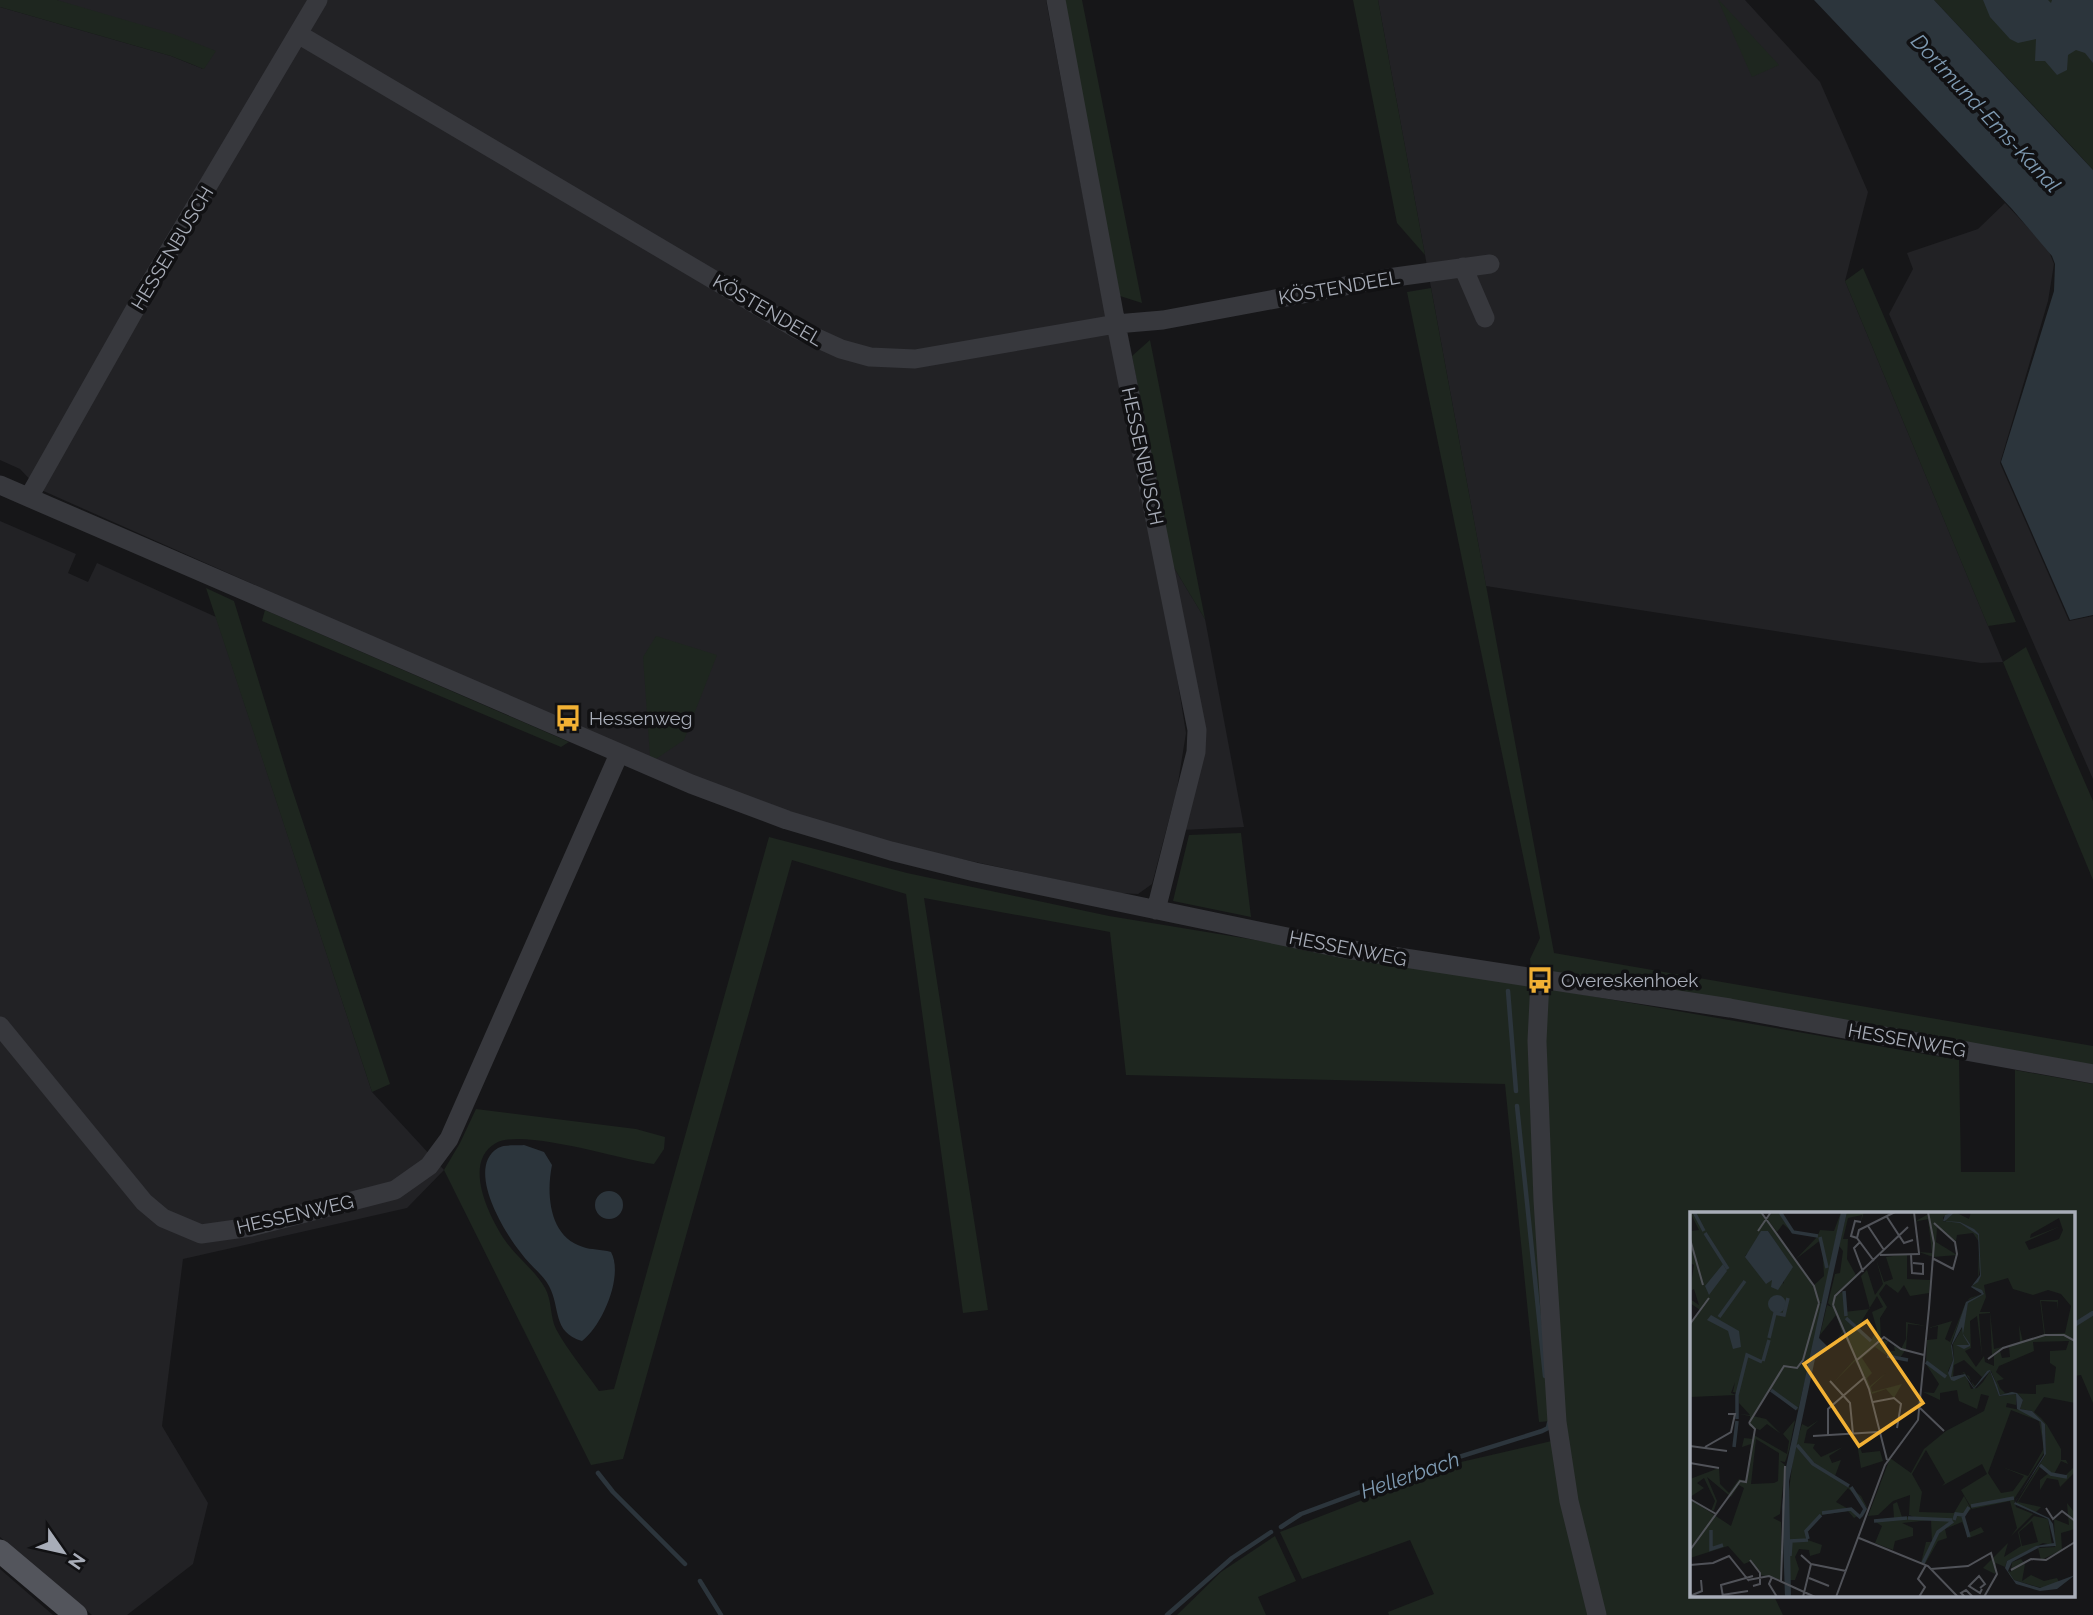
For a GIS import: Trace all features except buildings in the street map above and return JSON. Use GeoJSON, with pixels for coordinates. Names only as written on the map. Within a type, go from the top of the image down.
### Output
{"type":"FeatureCollection","features":[{"type":"Feature","properties":{"kind":"main road"},"geometry":{"type":"LineString","coordinates":[[0,1551],[76,1615]]}},
{"type":"Feature","properties":{"kind":"street","name":"HESSENBUSCH"},"geometry":{"type":"LineString","coordinates":[[29,497],[143,295],[318,0]]}},
{"type":"Feature","properties":{"kind":"street","name":"HESSENBUSCH"},"geometry":{"type":"LineString","coordinates":[[1056,0],[1116,324],[1197,730],[1196,752],[1156,910]]}},
{"type":"Feature","properties":{"kind":"street","name":"KÖSTENDEEL"},"geometry":{"type":"LineString","coordinates":[[298,34],[797,329],[841,349],[870,357],[915,359],[1116,324],[1163,320],[1388,278],[1490,264]]}},
{"type":"Feature","properties":{"kind":"street"},"geometry":{"type":"LineString","coordinates":[[1463,267],[1485,318]]}},
{"type":"Feature","properties":{"kind":"street","name":"HESSENWEG"},"geometry":{"type":"LineString","coordinates":[[0,485],[619,754],[768,814],[850,840],[975,872],[1340,948],[1730,1008],[2093,1074]]}},
{"type":"Feature","properties":{"kind":"street","name":"HESSENWEG"},"geometry":{"type":"LineString","coordinates":[[0,1026],[144,1202],[163,1218],[184,1229],[201,1234],[251,1227],[395,1190],[429,1166],[449,1139],[619,754]]}},
{"type":"Feature","properties":{"kind":"street"},"geometry":{"type":"LineString","coordinates":[[1540,980],[1537,1041],[1543,1200],[1557,1422],[1569,1501],[1597,1615]]}},
{"type":"Feature","properties":{"kind":"shaded area"},"geometry":{"type":"Polygon","coordinates":[[[0,0],[57,0],[173,34],[216,51],[204,69],[171,56],[0,7],[0,0]]]}},
{"type":"Feature","properties":{"kind":"shaded area"},"geometry":{"type":"Polygon","coordinates":[[[57,0],[1046,0],[1104,307],[1168,622],[1186,733],[1177,789],[1152,884],[1138,894],[1119,893],[897,845],[808,819],[694,780],[39,489],[20,469],[0,460],[0,7],[171,56],[203,69],[57,0]]]}},
{"type":"Feature","properties":{"kind":"shaded area"},"geometry":{"type":"Polygon","coordinates":[[[1061,0],[1082,0],[1142,303],[1120,296],[1061,0]]]}},
{"type":"Feature","properties":{"kind":"shaded area"},"geometry":{"type":"Polygon","coordinates":[[[1353,0],[1378,0],[1425,255],[1397,223],[1353,0]]]}},
{"type":"Feature","properties":{"kind":"shaded area"},"geometry":{"type":"Polygon","coordinates":[[[1378,0],[1745,0],[1820,82],[1868,192],[1845,281],[2003,662],[1981,663],[1486,586],[1378,0]]]}},
{"type":"Feature","properties":{"kind":"shaded area"},"geometry":{"type":"Polygon","coordinates":[[[1719,0],[1779,65],[1752,77],[1719,0]]]}},
{"type":"Feature","properties":{"kind":"shaded area"},"geometry":{"type":"Polygon","coordinates":[[[1934,0],[2093,0],[2093,170],[2074,149],[1934,0]]]}},
{"type":"Feature","properties":{"kind":"shaded area"},"geometry":{"type":"Polygon","coordinates":[[[2005,203],[2048,249],[2054,264],[2048,301],[2000,463],[2069,621],[2093,616],[2093,779],[1889,314],[1913,269],[1907,253],[1978,229],[2005,203]]]}},
{"type":"Feature","properties":{"kind":"shaded area"},"geometry":{"type":"Polygon","coordinates":[[[1863,268],[2016,622],[1988,626],[1845,281],[1863,268]]]}},
{"type":"Feature","properties":{"kind":"shaded area"},"geometry":{"type":"Polygon","coordinates":[[[1431,288],[1554,953],[2093,1046],[2093,1065],[1531,972],[1530,959],[1540,938],[1407,292],[1431,288]]]}},
{"type":"Feature","properties":{"kind":"shaded area"},"geometry":{"type":"Polygon","coordinates":[[[1150,340],[1205,619],[1173,566],[1132,356],[1150,340]]]}},
{"type":"Feature","properties":{"kind":"shaded area"},"geometry":{"type":"Polygon","coordinates":[[[0,521],[76,554],[68,573],[88,582],[97,563],[216,617],[372,1092],[444,1170],[407,1208],[183,1259],[162,1426],[208,1503],[193,1564],[127,1615],[92,1615],[0,1537],[0,521]]]}},
{"type":"Feature","properties":{"kind":"shaded area"},"geometry":{"type":"Polygon","coordinates":[[[1173,566],[1205,619],[1244,827],[1182,830],[1203,728],[1173,566]]]}},
{"type":"Feature","properties":{"kind":"shaded area"},"geometry":{"type":"Polygon","coordinates":[[[206,588],[234,601],[290,783],[390,1084],[372,1092],[206,588]]]}},
{"type":"Feature","properties":{"kind":"shaded area"},"geometry":{"type":"Polygon","coordinates":[[[265,610],[569,742],[561,747],[262,621],[265,610]]]}},
{"type":"Feature","properties":{"kind":"shaded area"},"geometry":{"type":"Polygon","coordinates":[[[656,636],[717,655],[684,740],[656,759],[650,756],[643,657],[656,636]]]}},
{"type":"Feature","properties":{"kind":"shaded area"},"geometry":{"type":"Polygon","coordinates":[[[2026,647],[2093,801],[2093,880],[2003,662],[2026,647]]]}},
{"type":"Feature","properties":{"kind":"shaded area"},"geometry":{"type":"Polygon","coordinates":[[[1241,833],[1251,917],[1173,901],[1189,835],[1241,833]]]}},
{"type":"Feature","properties":{"kind":"shaded area"},"geometry":{"type":"Polygon","coordinates":[[[769,837],[907,873],[1109,916],[1531,985],[1551,1421],[1539,1422],[1505,1084],[1126,1075],[1110,932],[924,898],[988,1310],[963,1313],[906,894],[792,860],[623,1459],[591,1465],[444,1170],[476,1109],[636,1129],[665,1137],[664,1149],[654,1164],[528,1139],[509,1139],[496,1143],[486,1152],[481,1163],[480,1176],[486,1204],[509,1246],[545,1288],[554,1324],[561,1337],[599,1391],[614,1389],[769,837]]]}},
{"type":"Feature","properties":{"kind":"shaded area"},"geometry":{"type":"Polygon","coordinates":[[[1545,988],[1959,1060],[1961,1172],[2015,1172],[2015,1070],[2093,1084],[2093,1403],[2081,1375],[2076,1376],[2076,1212],[1690,1212],[1690,1598],[1775,1598],[1783,1615],[1603,1615],[1575,1497],[1564,1420],[1549,1199],[1545,988]]]}},
{"type":"Feature","properties":{"kind":"shaded area"},"geometry":{"type":"Polygon","coordinates":[[[1556,1440],[1592,1615],[1389,1615],[1388,1612],[1434,1594],[1410,1540],[1302,1579],[1280,1532],[1461,1462],[1556,1440]]]}},
{"type":"Feature","properties":{"kind":"shaded area"},"geometry":{"type":"Polygon","coordinates":[[[1275,1536],[1296,1581],[1258,1597],[1266,1615],[1177,1615],[1221,1572],[1275,1536]]]}},
{"type":"Feature","properties":{"kind":"shaded area"},"geometry":{"type":"Polygon","coordinates":[[[0,1569],[53,1615],[0,1615],[0,1569]]]}},
{"type":"Feature","properties":{"kind":"water","name":"Dortmund-Ems-Kanal"},"geometry":{"type":"Polygon","coordinates":[[[1814,0],[1934,0],[2093,170],[2093,615],[2070,620],[2001,462],[2054,291],[2055,264],[2052,256],[2012,209],[1814,0]]]}},
{"type":"Feature","properties":{"kind":"water"},"geometry":{"type":"Polygon","coordinates":[[[1983,0],[2048,0],[2051,3],[2052,0],[2093,0],[2093,63],[2085,53],[2076,50],[2068,55],[2067,70],[2057,75],[2045,61],[2035,61],[2036,39],[2018,43],[2010,39],[1990,17],[1983,0]]]}},
{"type":"Feature","properties":{"kind":"water"},"geometry":{"type":"Polygon","coordinates":[[[524,1145],[544,1152],[552,1165],[550,1201],[552,1213],[563,1234],[583,1247],[611,1252],[614,1262],[615,1274],[609,1300],[597,1324],[582,1341],[572,1337],[562,1326],[549,1286],[506,1231],[486,1184],[485,1170],[489,1157],[498,1148],[524,1145]]]}},
{"type":"Feature","properties":{"kind":"water"},"geometry":{"type":"Polygon","coordinates":[[[609,1191],[619,1195],[623,1205],[619,1215],[609,1219],[599,1215],[595,1205],[599,1195],[609,1191]]]}},
{"type":"Feature","properties":{"kind":"waterway"},"geometry":{"type":"LineString","coordinates":[[1508,991],[1516,1091]]}},
{"type":"Feature","properties":{"kind":"waterway"},"geometry":{"type":"LineString","coordinates":[[1517,1106],[1545,1376]]}},
{"type":"Feature","properties":{"kind":"waterway"},"geometry":{"type":"LineString","coordinates":[[2076,1324],[2093,1313]]}},
{"type":"Feature","properties":{"kind":"waterway","name":"Hellerbach"},"geometry":{"type":"LineString","coordinates":[[1281,1527],[1301,1514],[1430,1466],[1542,1431],[1548,1428],[1549,1423]]}},
{"type":"Feature","properties":{"kind":"waterway"},"geometry":{"type":"LineString","coordinates":[[598,1473],[613,1492],[685,1564]]}},
{"type":"Feature","properties":{"kind":"waterway","name":"Hellerbach"},"geometry":{"type":"LineString","coordinates":[[1167,1615],[1232,1558],[1271,1532]]}},
{"type":"Feature","properties":{"kind":"waterway"},"geometry":{"type":"LineString","coordinates":[[700,1581],[721,1615]]}},
{"type":"Feature","properties":{"kind":"place","name":"Hessenweg"},"geometry":{"type":"Point","coordinates":[568,718]}},
{"type":"Feature","properties":{"kind":"place","name":"Overeskenhoek"},"geometry":{"type":"Point","coordinates":[1540,980]}}]}
